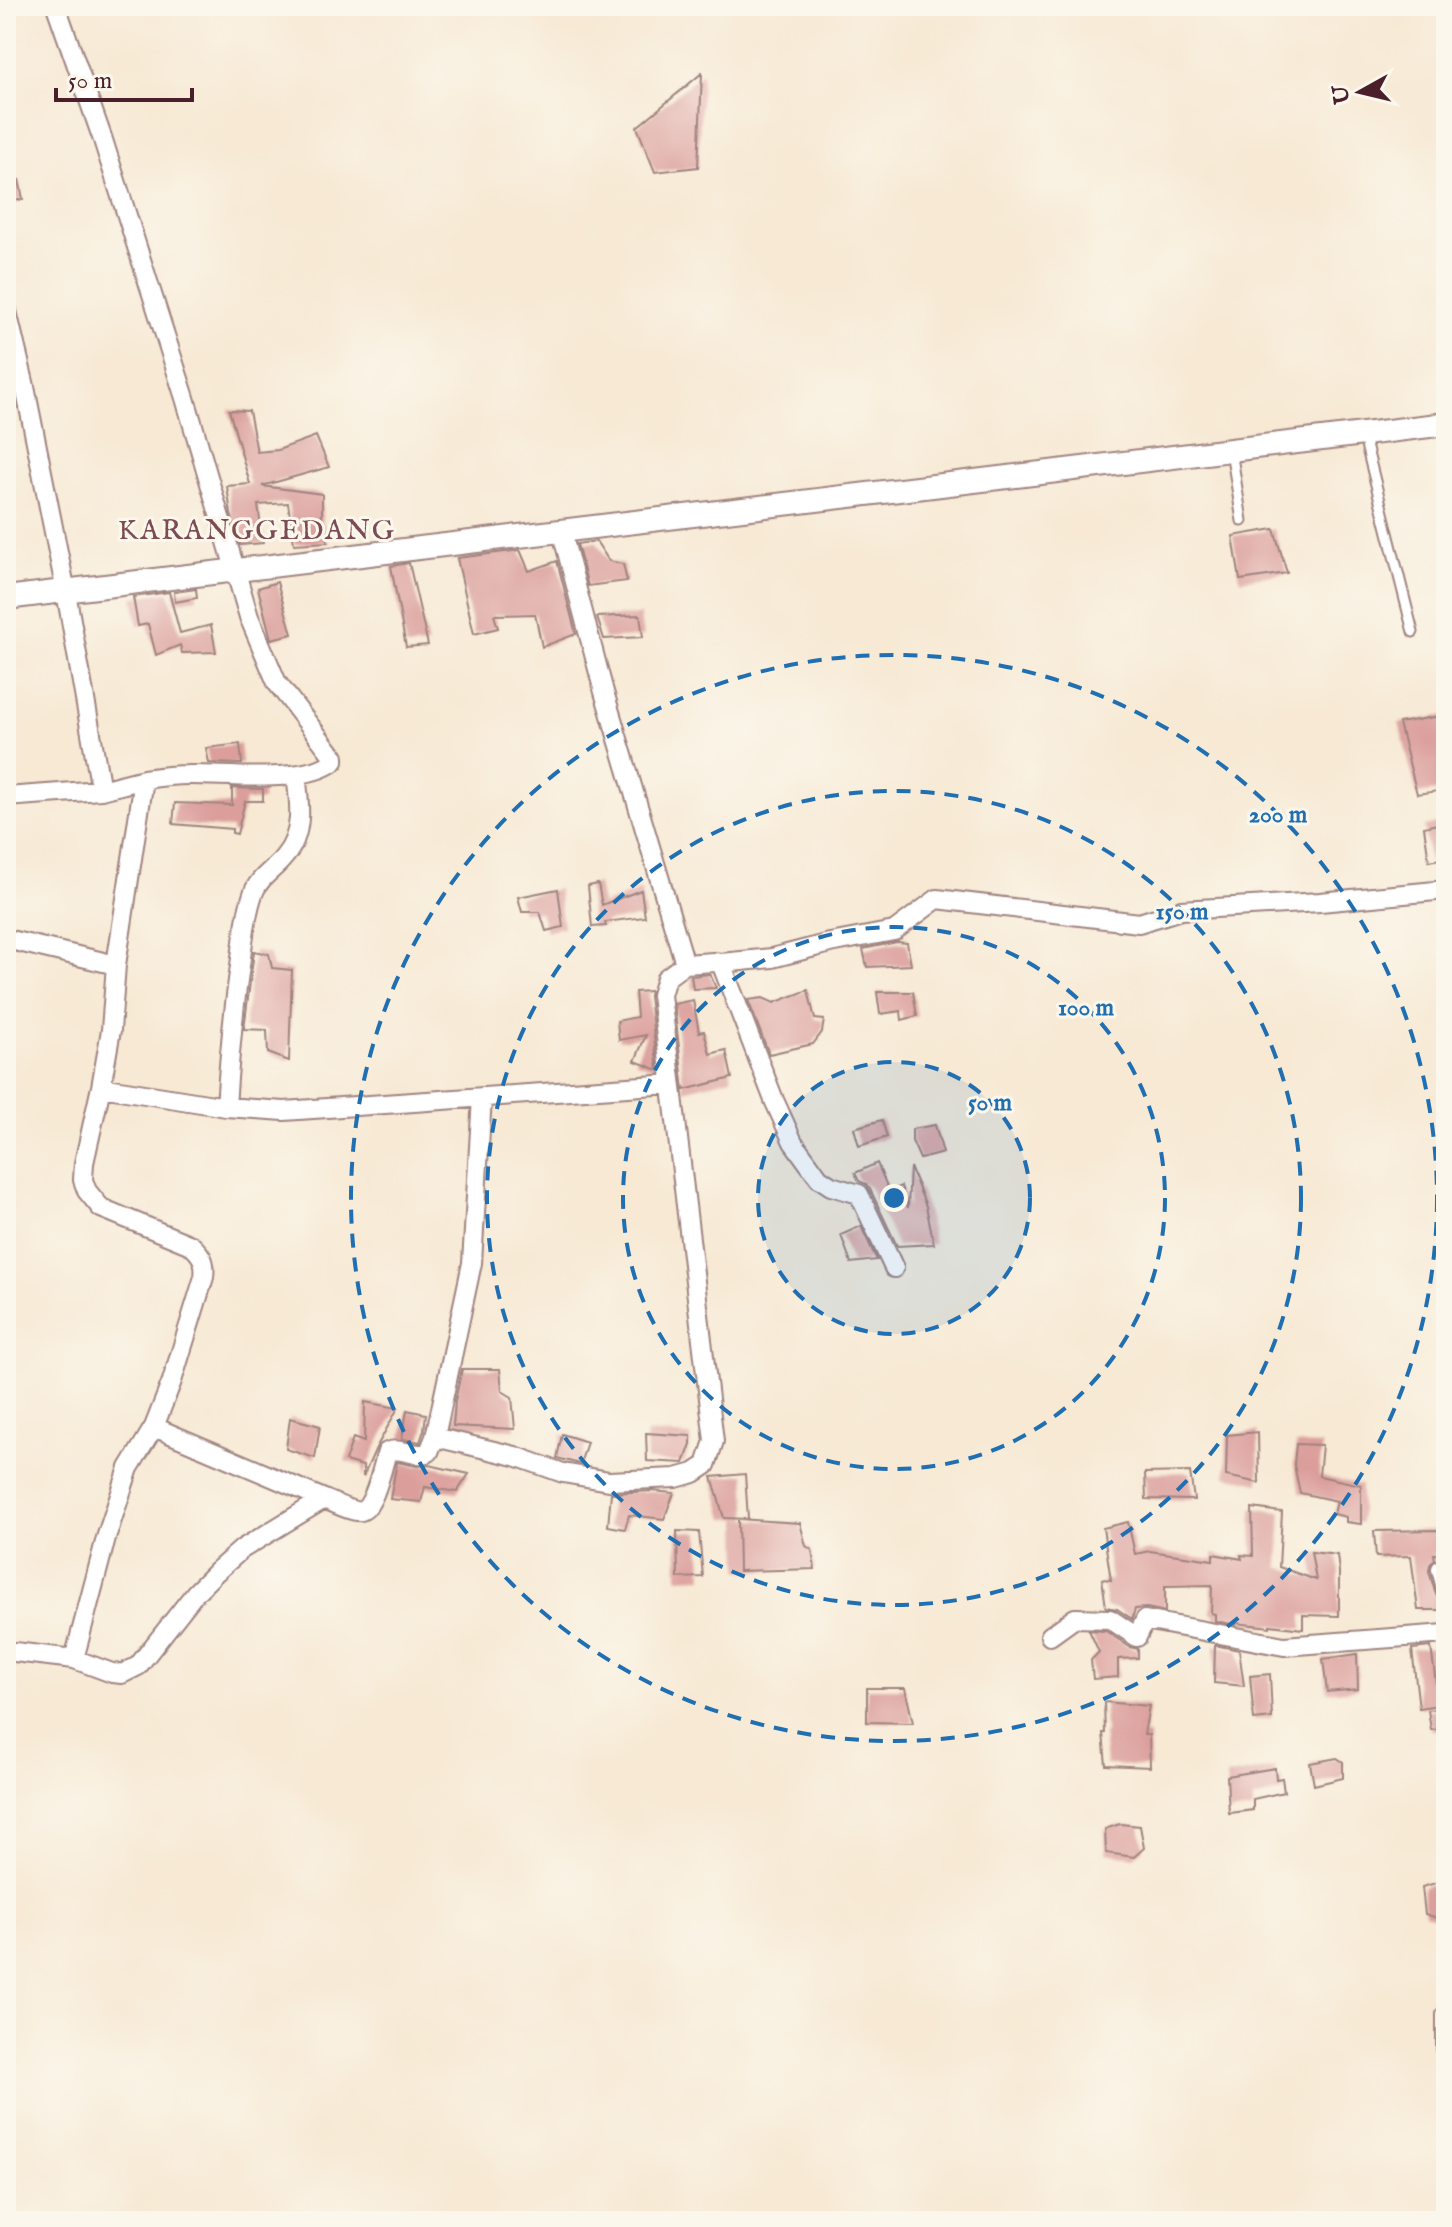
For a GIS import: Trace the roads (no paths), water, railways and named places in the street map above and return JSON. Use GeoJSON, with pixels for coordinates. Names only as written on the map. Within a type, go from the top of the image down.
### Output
{"type":"FeatureCollection","features":[{"type":"Feature","properties":{"kind":"street"},"geometry":{"type":"LineString","coordinates":[[6,797],[101,790],[144,779],[183,775],[296,775],[321,769],[331,764],[334,757],[277,683],[249,617],[181,383],[103,140],[56,6]]}},
{"type":"Feature","properties":{"kind":"street"},"geometry":{"type":"LineString","coordinates":[[6,307],[66,592],[101,790]]}},
{"type":"Feature","properties":{"kind":"street"},"geometry":{"type":"LineString","coordinates":[[6,598],[1446,424]]}},
{"type":"Feature","properties":{"kind":"street"},"geometry":{"type":"LineString","coordinates":[[561,529],[604,692],[685,964]]}},
{"type":"Feature","properties":{"kind":"street"},"geometry":{"type":"LineString","coordinates":[[226,1107],[233,1018],[245,929],[253,894],[260,880],[284,858],[300,824],[296,775]]}},
{"type":"Feature","properties":{"kind":"street"},"geometry":{"type":"LineString","coordinates":[[74,1659],[106,1538],[129,1468],[154,1427],[172,1381],[206,1268],[201,1254],[191,1245],[101,1208],[87,1191],[83,1180],[111,1030],[116,965],[144,779]]}},
{"type":"Feature","properties":{"kind":"street"},"geometry":{"type":"LineString","coordinates":[[435,1437],[515,1456],[563,1473],[609,1481],[676,1478],[694,1473],[706,1465],[714,1441],[661,995],[666,978],[685,964],[772,958],[894,931],[937,899],[1139,923],[1181,910],[1320,902],[1446,890]]}},
{"type":"Feature","properties":{"kind":"street"},"geometry":{"type":"LineString","coordinates":[[6,939],[116,965]]}},
{"type":"Feature","properties":{"kind":"street"},"geometry":{"type":"LineString","coordinates":[[721,963],[793,1142],[819,1178],[831,1186],[859,1194],[894,1268]]}},
{"type":"Feature","properties":{"kind":"street"},"geometry":{"type":"LineString","coordinates":[[101,1087],[226,1107],[284,1111],[671,1084]]}},
{"type":"Feature","properties":{"kind":"street"},"geometry":{"type":"LineString","coordinates":[[154,1427],[359,1512],[369,1505],[376,1490],[387,1452],[392,1450],[422,1455],[429,1452],[435,1437],[472,1263],[482,1097]]}},
{"type":"Feature","properties":{"kind":"street"},"geometry":{"type":"LineString","coordinates":[[6,1651],[74,1659],[112,1673],[122,1674],[132,1670],[216,1572],[242,1549],[324,1499]]}},
{"type":"Feature","properties":{"kind":"street"},"geometry":{"type":"LineString","coordinates":[[1441,1569],[1446,1588]]}},
{"type":"Feature","properties":{"kind":"street"},"geometry":{"type":"LineString","coordinates":[[1050,1636],[1075,1618],[1110,1619],[1137,1637],[1145,1620],[1284,1646],[1446,1634]]}},
{"type":"Feature","properties":{"kind":"street"},"geometry":{"type":"LineString","coordinates":[[1446,2015],[1446,2060]]}},
{"type":"Feature","properties":{"kind":"lane"},"geometry":{"type":"LineString","coordinates":[[1363,433],[1413,632]]}},
{"type":"Feature","properties":{"kind":"lane"},"geometry":{"type":"LineString","coordinates":[[1231,450],[1242,521]]}},
{"type":"Feature","properties":{"kind":"district","name":"KARANGGEDANG"},"geometry":{"type":"Point","coordinates":[257,529]}}]}
